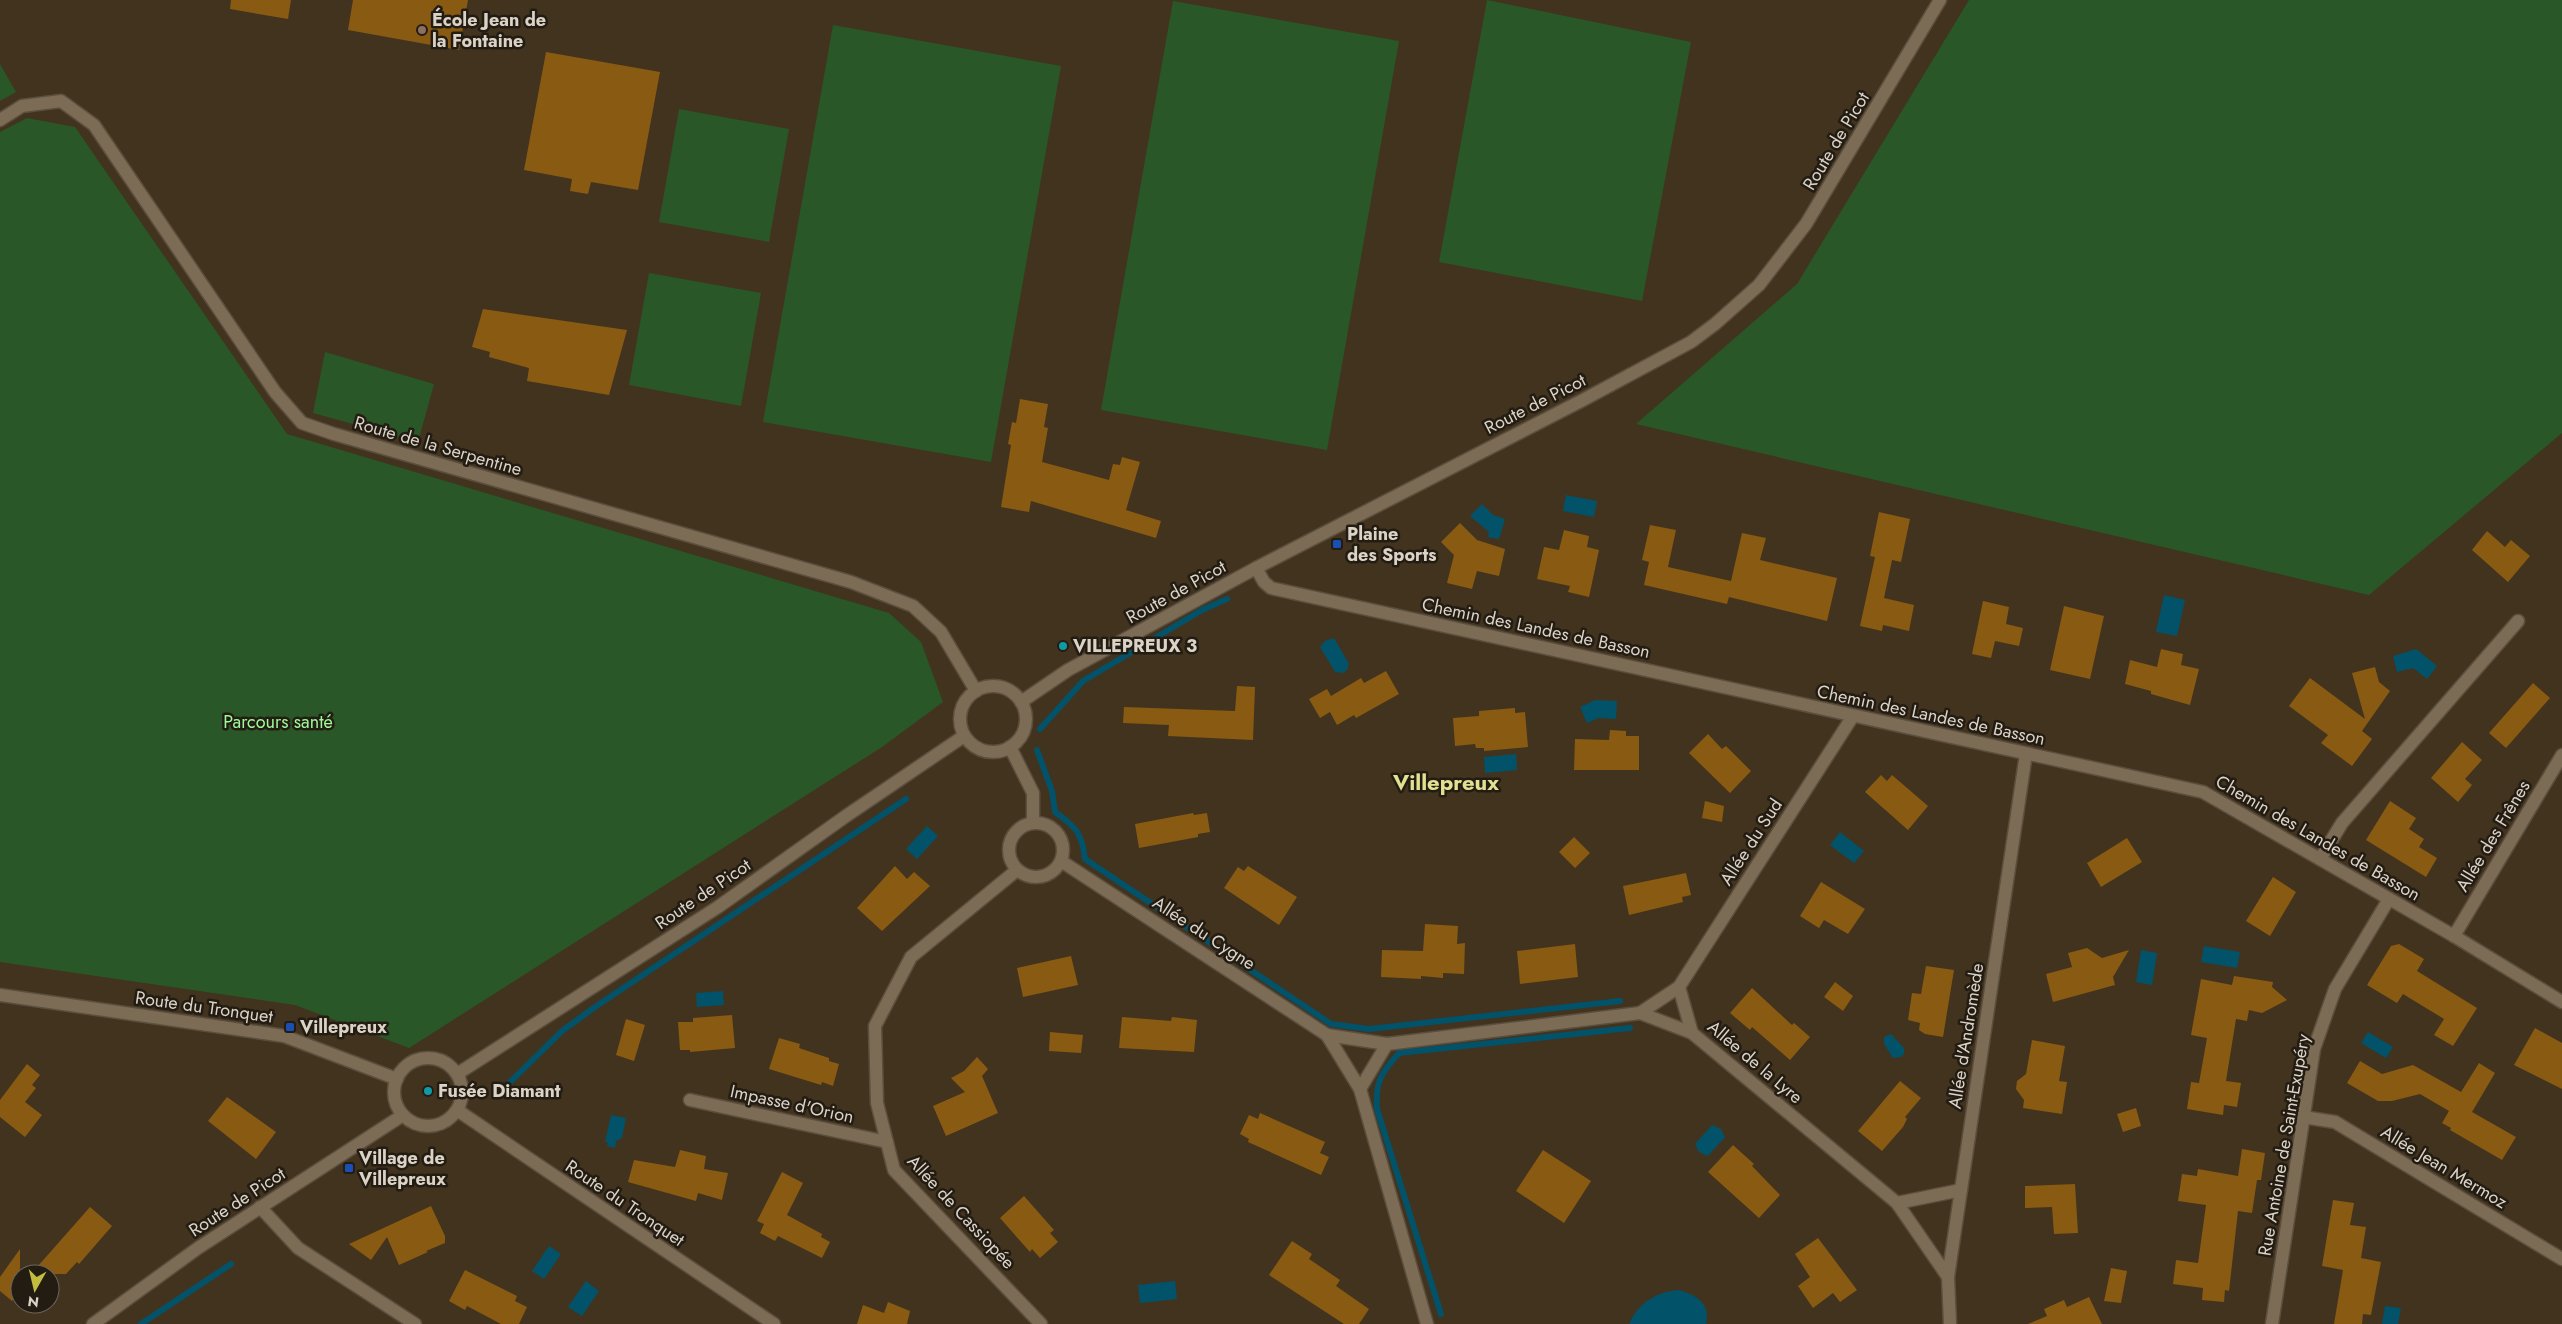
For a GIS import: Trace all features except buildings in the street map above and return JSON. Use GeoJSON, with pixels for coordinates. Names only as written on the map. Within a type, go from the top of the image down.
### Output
{"type":"FeatureCollection","features":[{"type":"Feature","properties":{"kind":"street","name":"Route de Picot"},"geometry":{"type":"LineString","coordinates":[[1020,702],[1068,670],[1256,568],[1691,342],[1737,306],[1758,285],[1806,224],[1940,0]]}},
{"type":"Feature","properties":{"kind":"street","name":"Route de la Serpentine"},"geometry":{"type":"LineString","coordinates":[[0,120],[22,106],[60,101],[94,125],[274,392],[302,423],[334,434],[851,582],[913,606],[941,632],[976,691]]}},
{"type":"Feature","properties":{"kind":"street","name":"Chemin des Landes de Basson"},"geometry":{"type":"LineString","coordinates":[[1256,568],[1264,582],[1271,588],[2204,792],[2454,936],[2562,1002]]}},
{"type":"Feature","properties":{"kind":"street"},"geometry":{"type":"LineString","coordinates":[[2320,859],[2342,823],[2518,620]]}},
{"type":"Feature","properties":{"kind":"street"},"geometry":{"type":"LineString","coordinates":[[995,686],[1014,694],[1020,702],[1025,716],[1023,731],[1010,747],[1000,751],[985,751],[971,744],[964,736],[960,726],[962,706],[976,691],[995,686]]}},
{"type":"Feature","properties":{"kind":"street","name":"Allée du Sud"},"geometry":{"type":"LineString","coordinates":[[1640,1013],[1679,987],[1852,716]]}},
{"type":"Feature","properties":{"kind":"street","name":"Route de Picot"},"geometry":{"type":"LineString","coordinates":[[457,1074],[718,907],[846,816],[964,736]]}},
{"type":"Feature","properties":{"kind":"street"},"geometry":{"type":"LineString","coordinates":[[1010,747],[1033,793],[1033,823]]}},
{"type":"Feature","properties":{"kind":"street","name":"Allée d'Andromède"},"geometry":{"type":"LineString","coordinates":[[1950,1324],[1948,1277],[2026,754]]}},
{"type":"Feature","properties":{"kind":"street","name":"Allée des Frênes"},"geometry":{"type":"LineString","coordinates":[[2454,936],[2562,755]]}},
{"type":"Feature","properties":{"kind":"street"},"geometry":{"type":"LineString","coordinates":[[1033,823],[1041,824],[1055,831],[1062,845],[1061,861],[1056,868],[1041,877],[1032,877],[1017,870],[1009,853],[1010,844],[1018,830],[1033,823]]}},
{"type":"Feature","properties":{"kind":"street","name":"Allée du Cygne"},"geometry":{"type":"LineString","coordinates":[[1061,861],[1327,1036]]}},
{"type":"Feature","properties":{"kind":"street","name":"Allée de Cassiopée"},"geometry":{"type":"LineString","coordinates":[[1017,870],[911,957],[875,1026],[877,1103],[894,1170],[1041,1324]]}},
{"type":"Feature","properties":{"kind":"street","name":"Rue Antoine de Saint-Exupéry"},"geometry":{"type":"LineString","coordinates":[[2272,1324],[2314,1049],[2335,989],[2389,898]]}},
{"type":"Feature","properties":{"kind":"street"},"geometry":{"type":"LineString","coordinates":[[1679,987],[1692,1033]]}},
{"type":"Feature","properties":{"kind":"street","name":"Route du Tronquet"},"geometry":{"type":"LineString","coordinates":[[0,995],[284,1036],[397,1079]]}},
{"type":"Feature","properties":{"kind":"street","name":"Allée de la Lyre"},"geometry":{"type":"LineString","coordinates":[[1327,1036],[1386,1044],[1640,1013],[1692,1033],[1897,1202],[1948,1277]]}},
{"type":"Feature","properties":{"kind":"street"},"geometry":{"type":"LineString","coordinates":[[1327,1036],[1360,1089],[1427,1324]]}},
{"type":"Feature","properties":{"kind":"street"},"geometry":{"type":"LineString","coordinates":[[1360,1089],[1386,1044]]}},
{"type":"Feature","properties":{"kind":"street"},"geometry":{"type":"LineString","coordinates":[[420,1059],[441,1060],[457,1074],[462,1092],[457,1110],[442,1123],[431,1126],[411,1122],[403,1115],[394,1098],[397,1079],[410,1063],[420,1059]]}},
{"type":"Feature","properties":{"kind":"street","name":"Impasse d'Orion"},"geometry":{"type":"LineString","coordinates":[[690,1100],[887,1142]]}},
{"type":"Feature","properties":{"kind":"street","name":"Route du Tronquet"},"geometry":{"type":"LineString","coordinates":[[457,1110],[774,1324]]}},
{"type":"Feature","properties":{"kind":"street","name":"Route de Picot"},"geometry":{"type":"LineString","coordinates":[[93,1324],[198,1248],[403,1115]]}},
{"type":"Feature","properties":{"kind":"street","name":"Allée Jean Mermoz"},"geometry":{"type":"LineString","coordinates":[[2303,1116],[2335,1122],[2562,1259]]}},
{"type":"Feature","properties":{"kind":"street"},"geometry":{"type":"LineString","coordinates":[[1897,1202],[1961,1190]]}},
{"type":"Feature","properties":{"kind":"street"},"geometry":{"type":"LineString","coordinates":[[260,1207],[277,1228],[298,1248],[415,1324]]}},
{"type":"Feature","properties":{"kind":"green space"},"geometry":{"type":"Polygon","coordinates":[[[1487,0],[1691,42],[1642,301],[1439,262],[1487,0]]]}},
{"type":"Feature","properties":{"kind":"green space"},"geometry":{"type":"Polygon","coordinates":[[[1969,0],[2562,0],[2562,433],[2369,595],[1636,424],[1797,284],[1969,0]]]}},
{"type":"Feature","properties":{"kind":"green space"},"geometry":{"type":"Polygon","coordinates":[[[1173,1],[1399,41],[1327,450],[1101,410],[1173,1]]]}},
{"type":"Feature","properties":{"kind":"green space"},"geometry":{"type":"Polygon","coordinates":[[[833,25],[1061,66],[991,462],[763,422],[833,25]]]}},
{"type":"Feature","properties":{"kind":"green space"},"geometry":{"type":"Polygon","coordinates":[[[0,64],[16,92],[0,101],[0,64]]]}},
{"type":"Feature","properties":{"kind":"green space"},"geometry":{"type":"Polygon","coordinates":[[[679,109],[789,129],[769,242],[659,222],[679,109]]]}},
{"type":"Feature","properties":{"kind":"green space","name":"Parcours santé"},"geometry":{"type":"Polygon","coordinates":[[[27,118],[75,127],[287,434],[889,613],[921,642],[943,702],[882,747],[409,1048],[295,1005],[0,962],[0,132],[27,118]]]}},
{"type":"Feature","properties":{"kind":"green space"},"geometry":{"type":"Polygon","coordinates":[[[649,273],[761,293],[741,406],[629,385],[649,273]]]}},
{"type":"Feature","properties":{"kind":"green space"},"geometry":{"type":"Polygon","coordinates":[[[325,352],[434,384],[418,442],[313,413],[325,352]]]}},
{"type":"Feature","properties":{"kind":"water"},"geometry":{"type":"Polygon","coordinates":[[[1566,495],[1597,501],[1594,517],[1563,511],[1566,495]]]}},
{"type":"Feature","properties":{"kind":"water"},"geometry":{"type":"Polygon","coordinates":[[[1482,504],[1493,515],[1505,519],[1499,539],[1488,537],[1489,532],[1470,516],[1482,504]]]}},
{"type":"Feature","properties":{"kind":"water"},"geometry":{"type":"Polygon","coordinates":[[[2164,595],[2185,600],[2177,636],[2156,632],[2164,595]]]}},
{"type":"Feature","properties":{"kind":"water"},"geometry":{"type":"Polygon","coordinates":[[[1334,638],[1349,664],[1347,670],[1343,673],[1335,672],[1320,647],[1325,641],[1334,638]]]}},
{"type":"Feature","properties":{"kind":"water"},"geometry":{"type":"Polygon","coordinates":[[[2416,649],[2437,666],[2427,679],[2413,668],[2397,672],[2393,656],[2416,649]]]}},
{"type":"Feature","properties":{"kind":"water"},"geometry":{"type":"Polygon","coordinates":[[[1595,700],[1617,701],[1616,719],[1599,718],[1587,723],[1580,707],[1595,700]]]}},
{"type":"Feature","properties":{"kind":"water"},"geometry":{"type":"Polygon","coordinates":[[[1516,754],[1517,770],[1485,773],[1484,757],[1516,754]]]}},
{"type":"Feature","properties":{"kind":"water"},"geometry":{"type":"Polygon","coordinates":[[[927,826],[938,836],[917,859],[906,849],[927,826]]]}},
{"type":"Feature","properties":{"kind":"water"},"geometry":{"type":"Polygon","coordinates":[[[1840,832],[1864,851],[1854,863],[1830,845],[1840,832]]]}},
{"type":"Feature","properties":{"kind":"water"},"geometry":{"type":"Polygon","coordinates":[[[2204,946],[2240,952],[2237,968],[2201,962],[2204,946]]]}},
{"type":"Feature","properties":{"kind":"water"},"geometry":{"type":"Polygon","coordinates":[[[2141,950],[2157,953],[2152,985],[2136,982],[2141,950]]]}},
{"type":"Feature","properties":{"kind":"water"},"geometry":{"type":"Polygon","coordinates":[[[723,991],[724,1005],[697,1007],[696,993],[723,991]]]}},
{"type":"Feature","properties":{"kind":"water"},"geometry":{"type":"Polygon","coordinates":[[[2368,1032],[2393,1047],[2386,1058],[2361,1043],[2368,1032]]]}},
{"type":"Feature","properties":{"kind":"water"},"geometry":{"type":"Polygon","coordinates":[[[1891,1034],[1904,1048],[1904,1054],[1901,1057],[1893,1058],[1884,1044],[1884,1037],[1891,1034]]]}},
{"type":"Feature","properties":{"kind":"water"},"geometry":{"type":"Polygon","coordinates":[[[611,1115],[626,1118],[622,1138],[616,1141],[615,1148],[607,1146],[608,1142],[605,1142],[611,1115]]]}},
{"type":"Feature","properties":{"kind":"water"},"geometry":{"type":"Polygon","coordinates":[[[1712,1125],[1721,1129],[1725,1137],[1708,1156],[1699,1152],[1695,1144],[1712,1125]]]}},
{"type":"Feature","properties":{"kind":"water"},"geometry":{"type":"Polygon","coordinates":[[[549,1246],[561,1254],[544,1279],[532,1271],[549,1246]]]}},
{"type":"Feature","properties":{"kind":"water"},"geometry":{"type":"Polygon","coordinates":[[[586,1281],[599,1291],[582,1316],[568,1307],[586,1281]]]}},
{"type":"Feature","properties":{"kind":"water"},"geometry":{"type":"Polygon","coordinates":[[[1175,1281],[1177,1299],[1140,1303],[1138,1285],[1175,1281]]]}},
{"type":"Feature","properties":{"kind":"water"},"geometry":{"type":"Polygon","coordinates":[[[1678,1290],[1691,1294],[1701,1301],[1706,1311],[1706,1324],[1629,1324],[1637,1310],[1649,1300],[1662,1293],[1678,1290]]]}},
{"type":"Feature","properties":{"kind":"water"},"geometry":{"type":"Polygon","coordinates":[[[2385,1306],[2401,1308],[2398,1324],[2382,1324],[2385,1306]]]}},
{"type":"Feature","properties":{"kind":"waterway"},"geometry":{"type":"LineString","coordinates":[[1040,729],[1083,681],[1202,610],[1227,599]]}},
{"type":"Feature","properties":{"kind":"waterway"},"geometry":{"type":"LineString","coordinates":[[1037,750],[1052,791],[1055,812],[1077,831],[1082,843],[1085,859],[1331,1024],[1369,1029],[1620,1001]]}},
{"type":"Feature","properties":{"kind":"waterway"},"geometry":{"type":"LineString","coordinates":[[498,1094],[562,1031],[595,1007],[906,799]]}},
{"type":"Feature","properties":{"kind":"waterway"},"geometry":{"type":"LineString","coordinates":[[1441,1314],[1377,1109],[1377,1092],[1380,1078],[1399,1053],[1630,1028]]}},
{"type":"Feature","properties":{"kind":"waterway"},"geometry":{"type":"LineString","coordinates":[[141,1324],[231,1264]]}},
{"type":"Feature","properties":{"kind":"place","name":"École Jean de la Fontaine"},"geometry":{"type":"Point","coordinates":[422,30]}},
{"type":"Feature","properties":{"kind":"place","name":"Plaine des Sports"},"geometry":{"type":"Point","coordinates":[1337,544]}},
{"type":"Feature","properties":{"kind":"place","name":"VILLEPREUX 3"},"geometry":{"type":"Point","coordinates":[1063,646]}},
{"type":"Feature","properties":{"kind":"place","name":"Villepreux"},"geometry":{"type":"Point","coordinates":[290,1027]}},
{"type":"Feature","properties":{"kind":"place","name":"Fusée Diamant"},"geometry":{"type":"Point","coordinates":[428,1091]}},
{"type":"Feature","properties":{"kind":"place","name":"Village de Villepreux"},"geometry":{"type":"Point","coordinates":[349,1168]}},
{"type":"Feature","properties":{"kind":"district","name":"Villepreux"},"geometry":{"type":"Point","coordinates":[1446,782]}}]}
